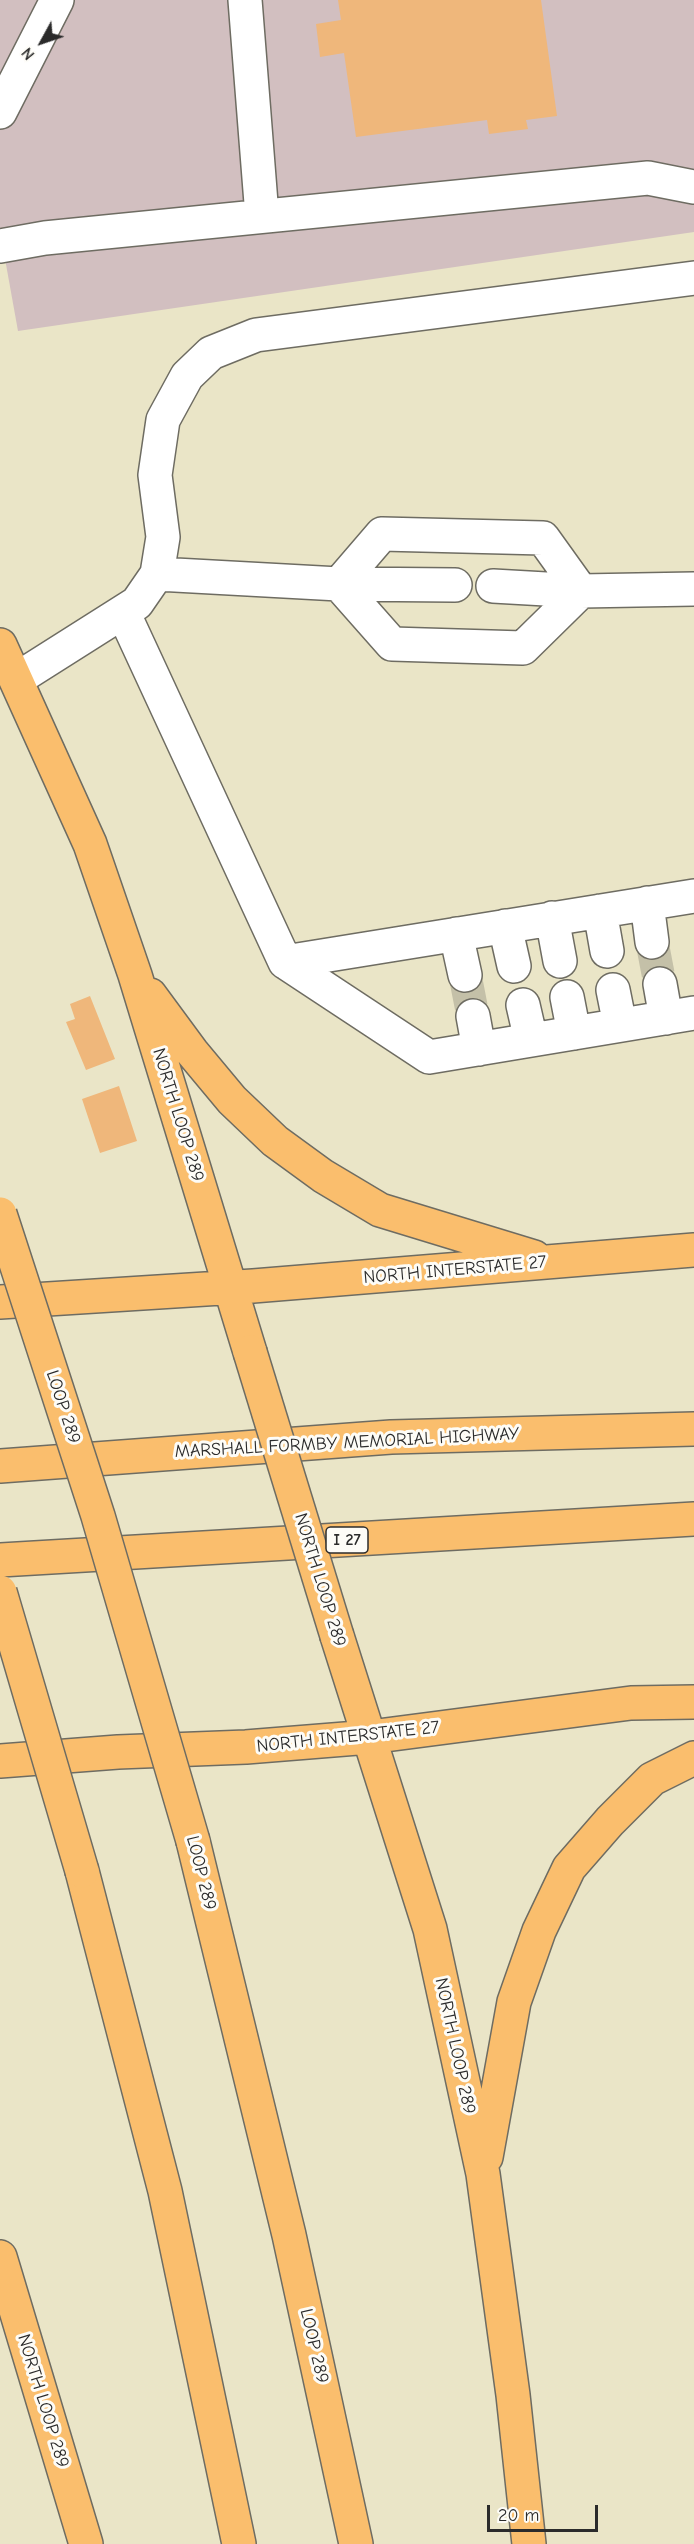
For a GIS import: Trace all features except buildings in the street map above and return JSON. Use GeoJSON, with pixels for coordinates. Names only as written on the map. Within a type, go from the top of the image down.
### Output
{"type":"FeatureCollection","features":[{"type":"Feature","properties":{"kind":"main road","name":"NORTH LOOP 289"},"geometry":{"type":"LineString","coordinates":[[0,645],[90,844],[135,975],[337,1636],[430,1929],[483,2174],[513,2395],[529,2544]]}},
{"type":"Feature","properties":{"kind":"main road"},"geometry":{"type":"LineString","coordinates":[[135,975],[192,1052],[232,1100],[275,1141],[323,1176],[380,1209],[553,1262]]}},
{"type":"Feature","properties":{"kind":"main road","name":"LOOP 289"},"geometry":{"type":"LineString","coordinates":[[0,1214],[98,1516],[193,1840],[290,2235],[357,2544]]}},
{"type":"Feature","properties":{"kind":"main road","name":"NORTH INTERSTATE 27"},"geometry":{"type":"LineString","coordinates":[[0,1302],[231,1288],[694,1250]]}},
{"type":"Feature","properties":{"kind":"main road"},"geometry":{"type":"LineString","coordinates":[[391,1437],[694,1407]]}},
{"type":"Feature","properties":{"kind":"main road","name":"MARSHALL FORMBY MEMORIAL HIGHWAY"},"geometry":{"type":"LineString","coordinates":[[0,1466],[391,1437],[694,1429]]}},
{"type":"Feature","properties":{"kind":"main road","name":"I 27"},"geometry":{"type":"LineString","coordinates":[[0,1560],[694,1519]]}},
{"type":"Feature","properties":{"kind":"main road"},"geometry":{"type":"LineString","coordinates":[[0,1592],[82,1870],[165,2191],[239,2544]]}},
{"type":"Feature","properties":{"kind":"main road","name":"NORTH INTERSTATE 27"},"geometry":{"type":"LineString","coordinates":[[0,1761],[118,1752],[246,1747],[370,1737],[631,1703],[694,1702]]}},
{"type":"Feature","properties":{"kind":"main road"},"geometry":{"type":"LineString","coordinates":[[483,2174],[514,2002],[539,1931],[569,1868],[610,1821],[652,1779],[694,1758]]}},
{"type":"Feature","properties":{"kind":"main road","name":"NORTH LOOP 289"},"geometry":{"type":"LineString","coordinates":[[0,2257],[7,2304],[86,2544]]}},
{"type":"Feature","properties":{"kind":"lane"},"geometry":{"type":"LineString","coordinates":[[0,112],[57,0]]}},
{"type":"Feature","properties":{"kind":"lane"},"geometry":{"type":"LineString","coordinates":[[245,0],[262,216]]}},
{"type":"Feature","properties":{"kind":"lane"},"geometry":{"type":"LineString","coordinates":[[0,246],[45,238],[648,178],[694,187]]}},
{"type":"Feature","properties":{"kind":"lane"},"geometry":{"type":"LineString","coordinates":[[17,679],[137,603],[158,574],[163,537],[155,475],[163,420],[187,376],[212,353],[256,335],[694,278]]}},
{"type":"Feature","properties":{"kind":"lane"},"geometry":{"type":"LineString","coordinates":[[339,584],[382,534],[543,538],[581,591]]}},
{"type":"Feature","properties":{"kind":"lane"},"geometry":{"type":"LineString","coordinates":[[158,574],[339,584],[455,585]]}},
{"type":"Feature","properties":{"kind":"lane"},"geometry":{"type":"LineString","coordinates":[[339,584],[392,644],[524,648],[581,591]]}},
{"type":"Feature","properties":{"kind":"lane"},"geometry":{"type":"LineString","coordinates":[[492,586],[581,591],[694,589]]}},
{"type":"Feature","properties":{"kind":"lane"},"geometry":{"type":"LineString","coordinates":[[123,612],[285,962],[429,1057],[680,1016],[660,984]]}},
{"type":"Feature","properties":{"kind":"lane"},"geometry":{"type":"LineString","coordinates":[[285,962],[694,896]]}},
{"type":"Feature","properties":{"kind":"lane"},"geometry":{"type":"LineString","coordinates":[[647,903],[652,942]]}},
{"type":"Feature","properties":{"kind":"lane"},"geometry":{"type":"LineString","coordinates":[[600,911],[606,951]]}},
{"type":"Feature","properties":{"kind":"lane"},"geometry":{"type":"LineString","coordinates":[[552,918],[560,961]]}},
{"type":"Feature","properties":{"kind":"lane"},"geometry":{"type":"LineString","coordinates":[[506,926],[514,966]]}},
{"type":"Feature","properties":{"kind":"lane"},"geometry":{"type":"LineString","coordinates":[[456,934],[465,975]]}},
{"type":"Feature","properties":{"kind":"lane"},"geometry":{"type":"LineString","coordinates":[[613,990],[620,1025]]}},
{"type":"Feature","properties":{"kind":"lane"},"geometry":{"type":"LineString","coordinates":[[567,997],[574,1033]]}},
{"type":"Feature","properties":{"kind":"lane"},"geometry":{"type":"LineString","coordinates":[[523,1005],[531,1040]]}},
{"type":"Feature","properties":{"kind":"lane"},"geometry":{"type":"LineString","coordinates":[[473,1016],[479,1049]]}},
{"type":"Feature","properties":{"kind":"shaded area"},"geometry":{"type":"Polygon","coordinates":[[[0,0],[694,0],[694,232],[18,331],[0,231],[0,0]]]}},
{"type":"Feature","properties":{"kind":"tunnel"},"geometry":{"type":"LineString","coordinates":[[652,942],[660,984]]}},
{"type":"Feature","properties":{"kind":"tunnel"},"geometry":{"type":"LineString","coordinates":[[465,975],[473,1016]]}}]}
